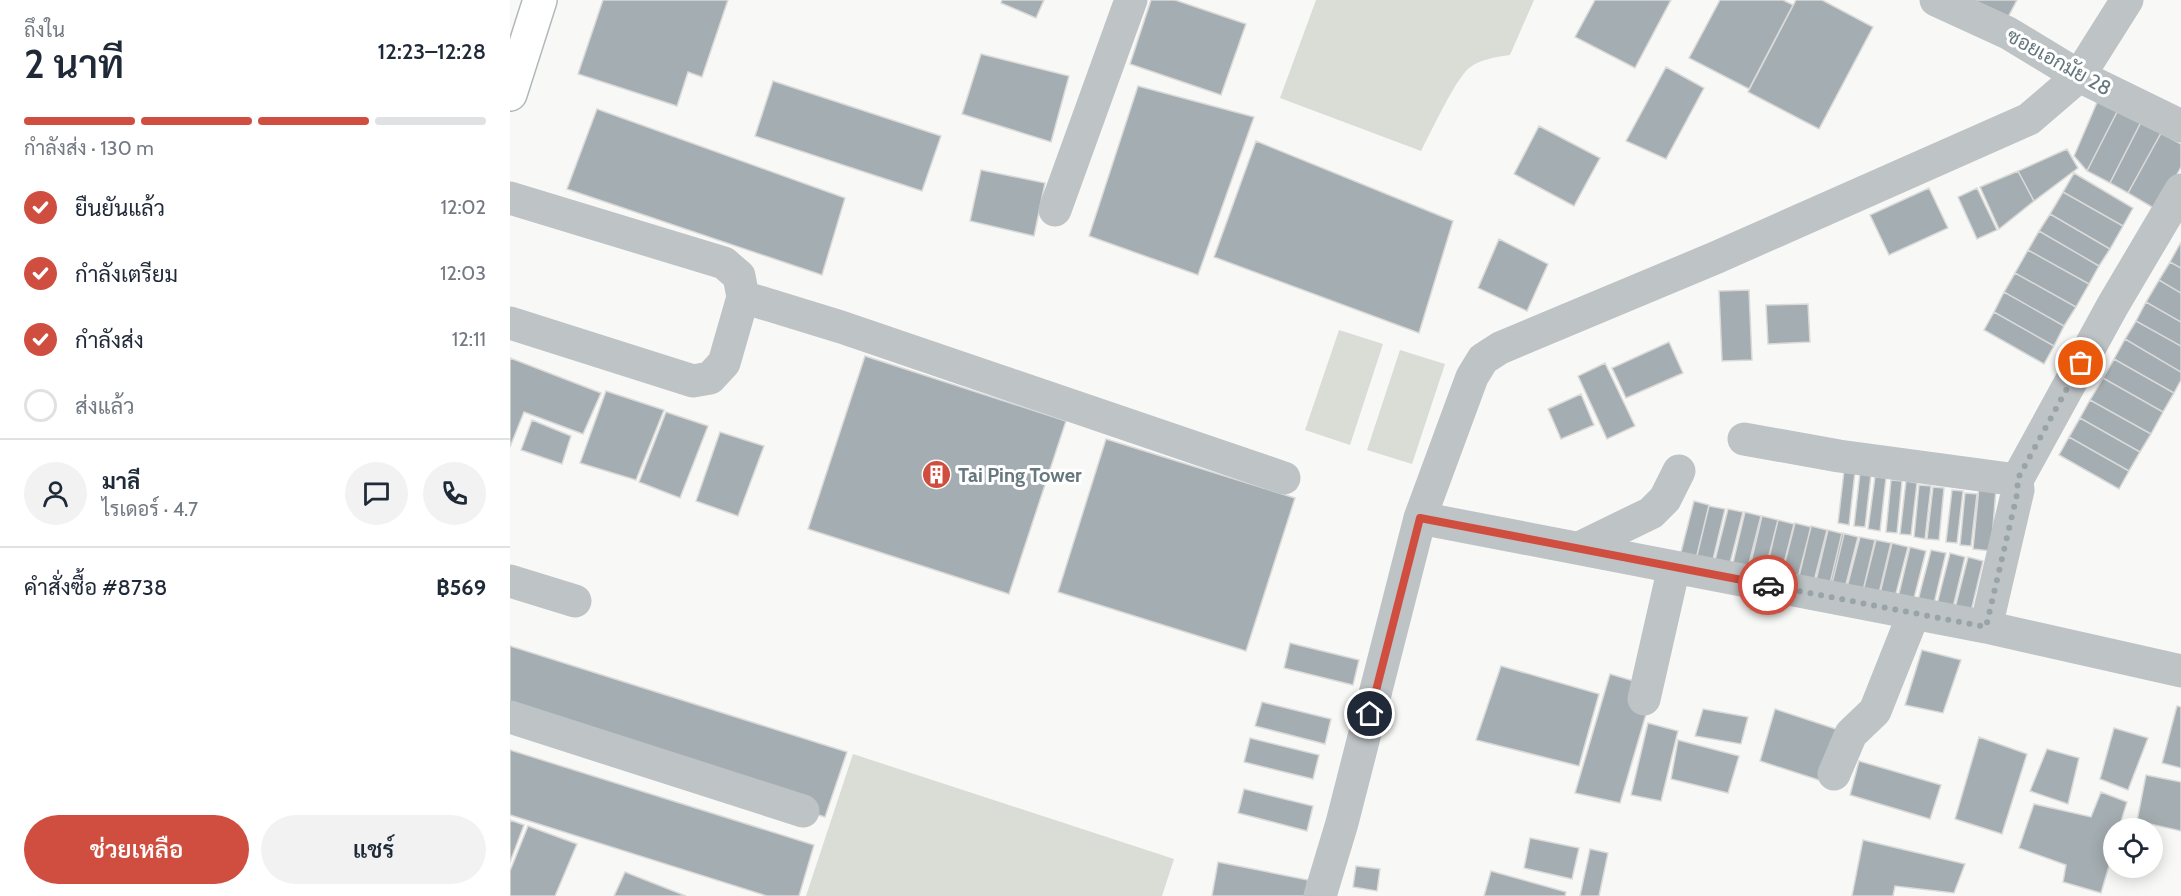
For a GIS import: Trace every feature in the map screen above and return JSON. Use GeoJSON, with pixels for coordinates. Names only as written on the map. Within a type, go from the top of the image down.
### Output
{"type":"FeatureCollection","features":[{"type":"Feature","properties":{"kind":"main road"},"geometry":{"type":"LineString","coordinates":[[510,94],[540,0]]}},
{"type":"Feature","properties":{"kind":"street"},"geometry":{"type":"LineString","coordinates":[[1055,210],[1131,0]]}},
{"type":"Feature","properties":{"kind":"street","name":"ซอยเอกมัย 28"},"geometry":{"type":"LineString","coordinates":[[1936,0],[2008,33],[2079,76],[2181,126]]}},
{"type":"Feature","properties":{"kind":"street"},"geometry":{"type":"LineString","coordinates":[[1320,896],[1420,518],[1472,377],[1483,359],[1500,348],[1715,258],[2029,119],[2079,76],[2127,0]]}},
{"type":"Feature","properties":{"kind":"street"},"geometry":{"type":"LineString","coordinates":[[1986,627],[2018,490],[2017,480],[2113,305],[2181,190]]}},
{"type":"Feature","properties":{"kind":"street"},"geometry":{"type":"LineString","coordinates":[[510,198],[724,263],[739,276],[742,297],[724,363],[710,378],[693,381],[510,323]]}},
{"type":"Feature","properties":{"kind":"street"},"geometry":{"type":"LineString","coordinates":[[742,297],[841,327],[1284,478]]}},
{"type":"Feature","properties":{"kind":"street"},"geometry":{"type":"LineString","coordinates":[[1744,439],[1839,456],[2017,480]]}},
{"type":"Feature","properties":{"kind":"street"},"geometry":{"type":"LineString","coordinates":[[1580,548],[1651,513],[1665,499],[1679,471]]}},
{"type":"Feature","properties":{"kind":"street"},"geometry":{"type":"LineString","coordinates":[[1420,518],[1986,627],[2181,671]]}},
{"type":"Feature","properties":{"kind":"street"},"geometry":{"type":"LineString","coordinates":[[1644,699],[1674,567]]}},
{"type":"Feature","properties":{"kind":"street"},"geometry":{"type":"LineString","coordinates":[[510,581],[575,601]]}},
{"type":"Feature","properties":{"kind":"street"},"geometry":{"type":"LineString","coordinates":[[1834,774],[1851,734],[1875,711],[1914,613]]}},
{"type":"Feature","properties":{"kind":"street"},"geometry":{"type":"LineString","coordinates":[[510,717],[803,812]]}},
{"type":"Feature","properties":{"kind":"shaded area"},"geometry":{"type":"Polygon","coordinates":[[[1316,0],[1534,0],[1510,55],[1483,60],[1463,74],[1421,151],[1280,98],[1316,0]]]}},
{"type":"Feature","properties":{"kind":"shaded area"},"geometry":{"type":"Polygon","coordinates":[[[1339,330],[1383,344],[1350,445],[1305,430],[1339,330]]]}},
{"type":"Feature","properties":{"kind":"shaded area"},"geometry":{"type":"Polygon","coordinates":[[[1400,350],[1445,364],[1412,464],[1367,450],[1400,350]]]}},
{"type":"Feature","properties":{"kind":"shaded area"},"geometry":{"type":"Polygon","coordinates":[[[853,754],[1174,859],[1162,896],[806,896],[853,754]]]}},
{"type":"Feature","properties":{"kind":"building"},"geometry":{"type":"Polygon","coordinates":[[[603,0],[728,0],[702,77],[688,72],[677,106],[578,74],[603,0]]]}},
{"type":"Feature","properties":{"kind":"building"},"geometry":{"type":"Polygon","coordinates":[[[1002,0],[1044,0],[1036,18],[1001,3],[1002,0]]]}},
{"type":"Feature","properties":{"kind":"building"},"geometry":{"type":"Polygon","coordinates":[[[1151,0],[1175,0],[1246,24],[1221,95],[1130,64],[1151,0]]]}},
{"type":"Feature","properties":{"kind":"building"},"geometry":{"type":"Polygon","coordinates":[[[1595,0],[1671,0],[1635,68],[1575,37],[1595,0]]]}},
{"type":"Feature","properties":{"kind":"building"},"geometry":{"type":"Polygon","coordinates":[[[1720,0],[1783,0],[1793,5],[1749,89],[1689,58],[1720,0]]]}},
{"type":"Feature","properties":{"kind":"building"},"geometry":{"type":"Polygon","coordinates":[[[1796,0],[1822,0],[1873,27],[1819,129],[1748,92],[1796,0]]]}},
{"type":"Feature","properties":{"kind":"building"},"geometry":{"type":"Polygon","coordinates":[[[1966,0],[2017,0],[2006,21],[1966,0]]]}},
{"type":"Feature","properties":{"kind":"building"},"geometry":{"type":"Polygon","coordinates":[[[981,54],[1069,76],[1051,142],[962,114],[981,54]]]}},
{"type":"Feature","properties":{"kind":"building"},"geometry":{"type":"Polygon","coordinates":[[[1666,67],[1704,88],[1666,159],[1626,141],[1666,67]]]}},
{"type":"Feature","properties":{"kind":"building"},"geometry":{"type":"Polygon","coordinates":[[[773,81],[941,136],[922,191],[755,136],[773,81]]]}},
{"type":"Feature","properties":{"kind":"building"},"geometry":{"type":"Polygon","coordinates":[[[1138,86],[1254,117],[1198,275],[1089,236],[1138,86]]]}},
{"type":"Feature","properties":{"kind":"building"},"geometry":{"type":"Polygon","coordinates":[[[2098,100],[2118,110],[2087,171],[2074,156],[2098,100]]]}},
{"type":"Feature","properties":{"kind":"building"},"geometry":{"type":"Polygon","coordinates":[[[597,109],[845,198],[822,275],[567,189],[597,109]]]}},
{"type":"Feature","properties":{"kind":"building"},"geometry":{"type":"Polygon","coordinates":[[[2118,110],[2141,122],[2110,183],[2087,171],[2118,110]]]}},
{"type":"Feature","properties":{"kind":"building"},"geometry":{"type":"Polygon","coordinates":[[[2141,122],[2161,133],[2128,193],[2110,183],[2141,122]]]}},
{"type":"Feature","properties":{"kind":"building"},"geometry":{"type":"Polygon","coordinates":[[[1539,126],[1600,158],[1574,206],[1514,174],[1539,126]]]}},
{"type":"Feature","properties":{"kind":"building"},"geometry":{"type":"Polygon","coordinates":[[[2161,133],[2181,144],[2181,167],[2157,210],[2128,193],[2161,133]]]}},
{"type":"Feature","properties":{"kind":"building"},"geometry":{"type":"Polygon","coordinates":[[[1256,141],[1453,221],[1419,333],[1214,257],[1256,141]]]}},
{"type":"Feature","properties":{"kind":"building"},"geometry":{"type":"Polygon","coordinates":[[[2067,149],[2078,168],[2034,201],[2018,171],[2067,149]]]}},
{"type":"Feature","properties":{"kind":"building"},"geometry":{"type":"Polygon","coordinates":[[[981,170],[1045,183],[1034,236],[970,221],[981,170]]]}},
{"type":"Feature","properties":{"kind":"building"},"geometry":{"type":"Polygon","coordinates":[[[2018,171],[2034,201],[1999,229],[1980,187],[2018,171]]]}},
{"type":"Feature","properties":{"kind":"building"},"geometry":{"type":"Polygon","coordinates":[[[2074,173],[2133,208],[2123,226],[2063,192],[2074,173]]]}},
{"type":"Feature","properties":{"kind":"building"},"geometry":{"type":"Polygon","coordinates":[[[1929,188],[1948,228],[1889,255],[1870,215],[1929,188]]]}},
{"type":"Feature","properties":{"kind":"building"},"geometry":{"type":"Polygon","coordinates":[[[1977,188],[1997,230],[1977,239],[1958,197],[1977,188]]]}},
{"type":"Feature","properties":{"kind":"building"},"geometry":{"type":"Polygon","coordinates":[[[2063,192],[2123,226],[2110,249],[2050,214],[2063,192]]]}},
{"type":"Feature","properties":{"kind":"building"},"geometry":{"type":"Polygon","coordinates":[[[2050,214],[2110,249],[2099,266],[2039,231],[2050,214]]]}},
{"type":"Feature","properties":{"kind":"building"},"geometry":{"type":"Polygon","coordinates":[[[2039,231],[2099,266],[2089,284],[2028,250],[2039,231]]]}},
{"type":"Feature","properties":{"kind":"building"},"geometry":{"type":"Polygon","coordinates":[[[1499,239],[1548,264],[1527,311],[1478,288],[1499,239]]]}},
{"type":"Feature","properties":{"kind":"building"},"geometry":{"type":"Polygon","coordinates":[[[2181,242],[2181,268],[2170,262],[2181,242]]]}},
{"type":"Feature","properties":{"kind":"building"},"geometry":{"type":"Polygon","coordinates":[[[2028,250],[2089,284],[2076,307],[2015,273],[2028,250]]]}},
{"type":"Feature","properties":{"kind":"building"},"geometry":{"type":"Polygon","coordinates":[[[2170,262],[2181,268],[2181,293],[2159,280],[2170,262]]]}},
{"type":"Feature","properties":{"kind":"building"},"geometry":{"type":"Polygon","coordinates":[[[2015,273],[2076,307],[2064,326],[2004,292],[2015,273]]]}},
{"type":"Feature","properties":{"kind":"building"},"geometry":{"type":"Polygon","coordinates":[[[2159,280],[2181,293],[2181,322],[2146,302],[2159,280]]]}},
{"type":"Feature","properties":{"kind":"building"},"geometry":{"type":"Polygon","coordinates":[[[1749,290],[1752,360],[1722,361],[1719,291],[1749,290]]]}},
{"type":"Feature","properties":{"kind":"building"},"geometry":{"type":"Polygon","coordinates":[[[2004,292],[2064,326],[2054,346],[1994,312],[2004,292]]]}},
{"type":"Feature","properties":{"kind":"building"},"geometry":{"type":"Polygon","coordinates":[[[2146,302],[2181,322],[2181,346],[2136,321],[2146,302]]]}},
{"type":"Feature","properties":{"kind":"building"},"geometry":{"type":"Polygon","coordinates":[[[1808,304],[1810,342],[1768,344],[1766,305],[1808,304]]]}},
{"type":"Feature","properties":{"kind":"building"},"geometry":{"type":"Polygon","coordinates":[[[1994,312],[2054,346],[2044,364],[1984,330],[1994,312]]]}},
{"type":"Feature","properties":{"kind":"building"},"geometry":{"type":"Polygon","coordinates":[[[2136,321],[2181,346],[2181,372],[2125,339],[2136,321]]]}},
{"type":"Feature","properties":{"kind":"building"},"geometry":{"type":"Polygon","coordinates":[[[2125,339],[2181,372],[2181,380],[2174,393],[2114,359],[2125,339]]]}},
{"type":"Feature","properties":{"kind":"building"},"geometry":{"type":"Polygon","coordinates":[[[1669,342],[1683,373],[1626,398],[1612,368],[1669,342]]]}},
{"type":"Feature","properties":{"kind":"building","name":"Tai Ping Tower"},"geometry":{"type":"Polygon","coordinates":[[[865,356],[1066,421],[1009,594],[808,529],[865,356]]]}},
{"type":"Feature","properties":{"kind":"building"},"geometry":{"type":"Polygon","coordinates":[[[510,358],[601,393],[583,434],[524,412],[510,447],[510,358]]]}},
{"type":"Feature","properties":{"kind":"building"},"geometry":{"type":"Polygon","coordinates":[[[2114,359],[2174,393],[2163,412],[2103,378],[2114,359]]]}},
{"type":"Feature","properties":{"kind":"building"},"geometry":{"type":"Polygon","coordinates":[[[1605,363],[1635,426],[1607,439],[1578,376],[1605,363]]]}},
{"type":"Feature","properties":{"kind":"building"},"geometry":{"type":"Polygon","coordinates":[[[2103,378],[2163,412],[2151,434],[2090,400],[2103,378]]]}},
{"type":"Feature","properties":{"kind":"building"},"geometry":{"type":"Polygon","coordinates":[[[606,391],[664,410],[636,480],[580,463],[606,391]]]}},
{"type":"Feature","properties":{"kind":"building"},"geometry":{"type":"Polygon","coordinates":[[[1581,394],[1594,425],[1561,439],[1548,409],[1581,394]]]}},
{"type":"Feature","properties":{"kind":"building"},"geometry":{"type":"Polygon","coordinates":[[[2090,400],[2151,434],[2140,452],[2080,418],[2090,400]]]}},
{"type":"Feature","properties":{"kind":"building"},"geometry":{"type":"Polygon","coordinates":[[[666,412],[708,426],[680,498],[639,482],[666,412]]]}},
{"type":"Feature","properties":{"kind":"building"},"geometry":{"type":"Polygon","coordinates":[[[2080,418],[2140,452],[2129,471],[2069,437],[2080,418]]]}},
{"type":"Feature","properties":{"kind":"building"},"geometry":{"type":"Polygon","coordinates":[[[532,420],[571,436],[562,464],[521,450],[532,420]]]}},
{"type":"Feature","properties":{"kind":"building"},"geometry":{"type":"Polygon","coordinates":[[[720,432],[764,446],[738,516],[696,501],[720,432]]]}},
{"type":"Feature","properties":{"kind":"building"},"geometry":{"type":"Polygon","coordinates":[[[2069,437],[2129,471],[2119,489],[2059,455],[2069,437]]]}},
{"type":"Feature","properties":{"kind":"building","name":"Tai Ping Tower"},"geometry":{"type":"Polygon","coordinates":[[[1106,439],[1295,498],[1246,651],[1058,592],[1106,439]]]}},
{"type":"Feature","properties":{"kind":"building"},"geometry":{"type":"Polygon","coordinates":[[[1844,471],[1855,472],[1849,525],[1838,523],[1844,471]]]}},
{"type":"Feature","properties":{"kind":"building"},"geometry":{"type":"Polygon","coordinates":[[[1860,473],[1871,475],[1865,527],[1854,526],[1860,473]]]}},
{"type":"Feature","properties":{"kind":"building"},"geometry":{"type":"Polygon","coordinates":[[[1875,477],[1886,478],[1880,531],[1868,529],[1875,477]]]}},
{"type":"Feature","properties":{"kind":"building"},"geometry":{"type":"Polygon","coordinates":[[[1891,480],[1902,481],[1897,533],[1886,532],[1891,480]]]}},
{"type":"Feature","properties":{"kind":"building"},"geometry":{"type":"Polygon","coordinates":[[[1906,481],[1917,483],[1911,535],[1900,534],[1906,481]]]}},
{"type":"Feature","properties":{"kind":"building"},"geometry":{"type":"Polygon","coordinates":[[[1919,485],[1931,486],[1925,539],[1914,537],[1919,485]]]}},
{"type":"Feature","properties":{"kind":"building"},"geometry":{"type":"Polygon","coordinates":[[[1933,487],[1944,488],[1939,540],[1927,539],[1933,487]]]}},
{"type":"Feature","properties":{"kind":"building"},"geometry":{"type":"Polygon","coordinates":[[[1979,487],[1996,489],[1991,551],[1973,549],[1979,487]]]}},
{"type":"Feature","properties":{"kind":"building"},"geometry":{"type":"Polygon","coordinates":[[[1952,490],[1963,491],[1957,543],[1946,542],[1952,490]]]}},
{"type":"Feature","properties":{"kind":"building"},"geometry":{"type":"Polygon","coordinates":[[[1965,493],[1977,494],[1971,546],[1960,545],[1965,493]]]}},
{"type":"Feature","properties":{"kind":"building"},"geometry":{"type":"Polygon","coordinates":[[[1694,501],[1709,505],[1695,563],[1679,560],[1694,501]]]}},
{"type":"Feature","properties":{"kind":"building"},"geometry":{"type":"Polygon","coordinates":[[[1709,506],[1725,509],[1711,568],[1695,564],[1709,506]]]}},
{"type":"Feature","properties":{"kind":"building"},"geometry":{"type":"Polygon","coordinates":[[[1728,509],[1743,512],[1728,571],[1713,568],[1728,509]]]}},
{"type":"Feature","properties":{"kind":"building"},"geometry":{"type":"Polygon","coordinates":[[[1745,512],[1761,516],[1746,575],[1731,571],[1745,512]]]}},
{"type":"Feature","properties":{"kind":"building"},"geometry":{"type":"Polygon","coordinates":[[[1762,516],[1778,520],[1763,579],[1748,575],[1762,516]]]}},
{"type":"Feature","properties":{"kind":"building"},"geometry":{"type":"Polygon","coordinates":[[[1778,520],[1794,524],[1779,583],[1764,579],[1778,520]]]}},
{"type":"Feature","properties":{"kind":"building"},"geometry":{"type":"Polygon","coordinates":[[[1795,523],[1811,527],[1796,585],[1780,582],[1795,523]]]}},
{"type":"Feature","properties":{"kind":"building"},"geometry":{"type":"Polygon","coordinates":[[[1811,526],[1827,530],[1812,589],[1797,585],[1811,526]]]}},
{"type":"Feature","properties":{"kind":"building"},"geometry":{"type":"Polygon","coordinates":[[[1828,530],[1844,534],[1830,592],[1814,589],[1828,530]]]}},
{"type":"Feature","properties":{"kind":"building"},"geometry":{"type":"Polygon","coordinates":[[[1842,533],[1858,537],[1843,596],[1828,592],[1842,533]]]}},
{"type":"Feature","properties":{"kind":"building"},"geometry":{"type":"Polygon","coordinates":[[[1860,537],[1875,540],[1861,599],[1845,595],[1860,537]]]}},
{"type":"Feature","properties":{"kind":"building"},"geometry":{"type":"Polygon","coordinates":[[[1876,540],[1891,543],[1877,602],[1861,599],[1876,540]]]}},
{"type":"Feature","properties":{"kind":"building"},"geometry":{"type":"Polygon","coordinates":[[[1892,543],[1908,547],[1893,605],[1878,602],[1892,543]]]}},
{"type":"Feature","properties":{"kind":"building"},"geometry":{"type":"Polygon","coordinates":[[[1910,547],[1926,551],[1911,610],[1896,606],[1910,547]]]}},
{"type":"Feature","properties":{"kind":"building"},"geometry":{"type":"Polygon","coordinates":[[[1931,550],[1946,553],[1932,612],[1916,608],[1931,550]]]}},
{"type":"Feature","properties":{"kind":"building"},"geometry":{"type":"Polygon","coordinates":[[[1950,553],[1965,557],[1951,616],[1935,612],[1950,553]]]}},
{"type":"Feature","properties":{"kind":"building"},"geometry":{"type":"Polygon","coordinates":[[[1968,557],[1983,561],[1969,620],[1953,616],[1968,557]]]}},
{"type":"Feature","properties":{"kind":"building"},"geometry":{"type":"Polygon","coordinates":[[[1290,643],[1359,660],[1353,685],[1284,668],[1290,643]]]}},
{"type":"Feature","properties":{"kind":"building"},"geometry":{"type":"Polygon","coordinates":[[[510,646],[847,752],[825,817],[510,717],[510,646]]]}},
{"type":"Feature","properties":{"kind":"building"},"geometry":{"type":"Polygon","coordinates":[[[1922,650],[1961,660],[1943,713],[1905,705],[1922,650]]]}},
{"type":"Feature","properties":{"kind":"building"},"geometry":{"type":"Polygon","coordinates":[[[1501,666],[1599,694],[1579,766],[1476,740],[1501,666]]]}},
{"type":"Feature","properties":{"kind":"building"},"geometry":{"type":"Polygon","coordinates":[[[1610,674],[1654,687],[1620,803],[1575,793],[1610,674]]]}},
{"type":"Feature","properties":{"kind":"building"},"geometry":{"type":"Polygon","coordinates":[[[1262,702],[1331,719],[1325,744],[1255,726],[1262,702]]]}},
{"type":"Feature","properties":{"kind":"building"},"geometry":{"type":"Polygon","coordinates":[[[2177,706],[2181,707],[2181,768],[2162,763],[2177,706]]]}},
{"type":"Feature","properties":{"kind":"building"},"geometry":{"type":"Polygon","coordinates":[[[1703,709],[1748,717],[1741,744],[1695,736],[1703,709]]]}},
{"type":"Feature","properties":{"kind":"building"},"geometry":{"type":"Polygon","coordinates":[[[1775,709],[1851,734],[1828,783],[1760,761],[1775,709]]]}},
{"type":"Feature","properties":{"kind":"building"},"geometry":{"type":"Polygon","coordinates":[[[1648,723],[1678,731],[1661,801],[1631,795],[1648,723]]]}},
{"type":"Feature","properties":{"kind":"building"},"geometry":{"type":"Polygon","coordinates":[[[2114,728],[2148,738],[2128,790],[2100,779],[2114,728]]]}},
{"type":"Feature","properties":{"kind":"building"},"geometry":{"type":"Polygon","coordinates":[[[1979,737],[2027,754],[2002,834],[1955,819],[1979,737]]]}},
{"type":"Feature","properties":{"kind":"building"},"geometry":{"type":"Polygon","coordinates":[[[1250,738],[1319,755],[1313,779],[1244,762],[1250,738]]]}},
{"type":"Feature","properties":{"kind":"building"},"geometry":{"type":"Polygon","coordinates":[[[1678,740],[1739,756],[1728,793],[1671,779],[1678,740]]]}},
{"type":"Feature","properties":{"kind":"building"},"geometry":{"type":"Polygon","coordinates":[[[2047,749],[2079,758],[2068,804],[2030,791],[2047,749]]]}},
{"type":"Feature","properties":{"kind":"building"},"geometry":{"type":"Polygon","coordinates":[[[510,750],[814,845],[799,896],[767,896],[510,815],[510,750]]]}},
{"type":"Feature","properties":{"kind":"building"},"geometry":{"type":"Polygon","coordinates":[[[1859,761],[1941,785],[1930,819],[1850,795],[1859,761]]]}},
{"type":"Feature","properties":{"kind":"building"},"geometry":{"type":"Polygon","coordinates":[[[2146,775],[2181,782],[2181,831],[2163,827],[2163,818],[2138,818],[2146,775]]]}},
{"type":"Feature","properties":{"kind":"building"},"geometry":{"type":"Polygon","coordinates":[[[1244,789],[1313,806],[1307,831],[1238,813],[1244,789]]]}},
{"type":"Feature","properties":{"kind":"building"},"geometry":{"type":"Polygon","coordinates":[[[2101,792],[2127,802],[2122,818],[2103,818],[2103,878],[2105,878],[2101,893],[2063,882],[2066,865],[2019,848],[2034,804],[2091,817],[2101,792]]]}},
{"type":"Feature","properties":{"kind":"building"},"geometry":{"type":"Polygon","coordinates":[[[510,820],[524,825],[510,862],[510,820]]]}},
{"type":"Feature","properties":{"kind":"building"},"geometry":{"type":"Polygon","coordinates":[[[528,826],[577,844],[555,896],[510,896],[510,871],[528,826]]]}},
{"type":"Feature","properties":{"kind":"building"},"geometry":{"type":"Polygon","coordinates":[[[1530,838],[1579,848],[1572,879],[1524,868],[1530,838]]]}},
{"type":"Feature","properties":{"kind":"building"},"geometry":{"type":"Polygon","coordinates":[[[1863,840],[1965,864],[1954,893],[1895,886],[1893,896],[1852,896],[1863,840]]]}},
{"type":"Feature","properties":{"kind":"building"},"geometry":{"type":"Polygon","coordinates":[[[1590,849],[1608,853],[1599,896],[1580,896],[1590,849]]]}},
{"type":"Feature","properties":{"kind":"building"},"geometry":{"type":"Polygon","coordinates":[[[1218,862],[1308,880],[1305,896],[1212,896],[1218,862]]]}},
{"type":"Feature","properties":{"kind":"building"},"geometry":{"type":"Polygon","coordinates":[[[1356,866],[1380,869],[1377,891],[1353,887],[1356,866]]]}},
{"type":"Feature","properties":{"kind":"building"},"geometry":{"type":"Polygon","coordinates":[[[1491,871],[1566,892],[1565,896],[1484,896],[1491,871]]]}},
{"type":"Feature","properties":{"kind":"building"},"geometry":{"type":"Polygon","coordinates":[[[625,872],[686,896],[614,896],[625,872]]]}},
{"type":"Feature","properties":{"kind":"way so far"},"geometry":{"type":"LineString","coordinates":[[1768,585],[1986,627],[2018,490],[2017,480],[2081,363]]}},
{"type":"Feature","properties":{"kind":"place","name":"Tai Ping Tower"},"geometry":{"type":"Point","coordinates":[937,475]}},
{"type":"Feature","properties":{"kind":"route"},"geometry":{"type":"LineString","coordinates":[[1370,714],[1420,518],[1768,585]]}}]}
